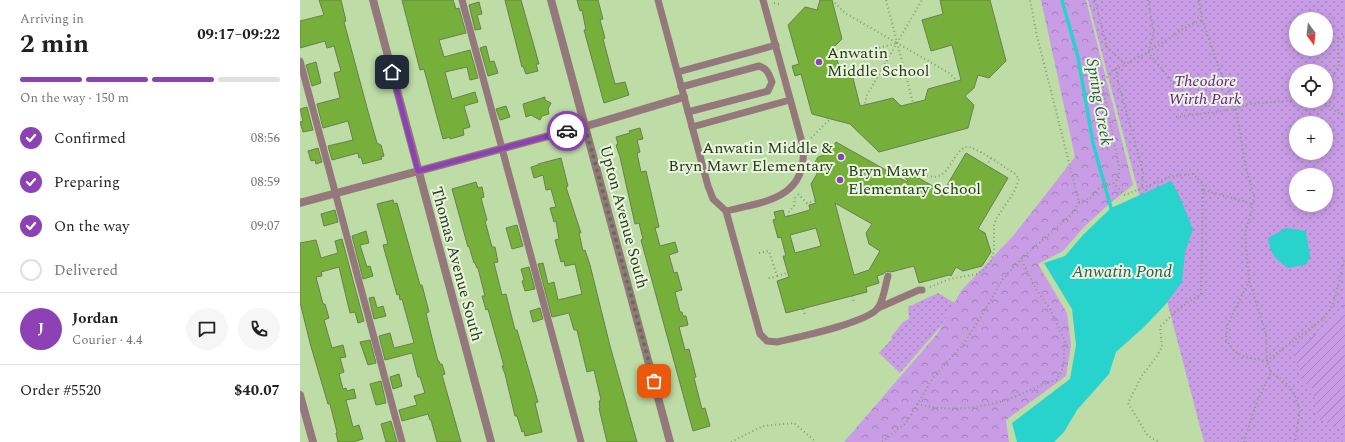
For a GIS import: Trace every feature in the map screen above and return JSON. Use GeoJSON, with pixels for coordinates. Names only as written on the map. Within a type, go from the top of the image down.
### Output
{"type":"FeatureCollection","features":[{"type":"Feature","properties":{"kind":"street","name":"Thomas Avenue South"},"geometry":{"type":"LineString","coordinates":[[373,0],[491,442]]}},
{"type":"Feature","properties":{"kind":"street","name":"Upton Avenue South"},"geometry":{"type":"LineString","coordinates":[[551,0],[670,442]]}},
{"type":"Feature","properties":{"kind":"street"},"geometry":{"type":"LineString","coordinates":[[300,203],[585,126],[684,97]]}},
{"type":"Feature","properties":{"kind":"street"},"geometry":{"type":"LineString","coordinates":[[300,395],[313,442]]}},
{"type":"Feature","properties":{"kind":"lane"},"geometry":{"type":"LineString","coordinates":[[462,0],[581,442]]}},
{"type":"Feature","properties":{"kind":"lane"},"geometry":{"type":"LineString","coordinates":[[658,0],[708,186],[714,199],[726,211],[760,334],[767,341],[777,342],[855,322],[868,316],[878,308],[922,290]]}},
{"type":"Feature","properties":{"kind":"lane"},"geometry":{"type":"LineString","coordinates":[[726,211],[747,207],[784,194],[797,181],[803,166],[803,146],[763,0]]}},
{"type":"Feature","properties":{"kind":"lane"},"geometry":{"type":"LineString","coordinates":[[678,72],[776,45]]}},
{"type":"Feature","properties":{"kind":"lane"},"geometry":{"type":"LineString","coordinates":[[300,61],[402,442]]}},
{"type":"Feature","properties":{"kind":"lane"},"geometry":{"type":"LineString","coordinates":[[681,87],[759,66],[768,72],[772,82],[768,91],[688,112]]}},
{"type":"Feature","properties":{"kind":"lane"},"geometry":{"type":"LineString","coordinates":[[692,127],[790,100]]}},
{"type":"Feature","properties":{"kind":"lane"},"geometry":{"type":"LineString","coordinates":[[878,308],[888,276]]}},
{"type":"Feature","properties":{"kind":"path"},"geometry":{"type":"LineString","coordinates":[[832,0],[845,13],[950,73],[964,87]]}},
{"type":"Feature","properties":{"kind":"path"},"geometry":{"type":"LineString","coordinates":[[886,0],[913,103]]}},
{"type":"Feature","properties":{"kind":"path"},"geometry":{"type":"LineString","coordinates":[[862,115],[867,95],[922,0]]}},
{"type":"Feature","properties":{"kind":"path"},"geometry":{"type":"LineString","coordinates":[[1030,0],[1039,44],[1079,202]]}},
{"type":"Feature","properties":{"kind":"path"},"geometry":{"type":"LineString","coordinates":[[1095,0],[1108,48],[1126,64]]}},
{"type":"Feature","properties":{"kind":"path"},"geometry":{"type":"LineString","coordinates":[[1148,0],[1154,33],[1148,52]]}},
{"type":"Feature","properties":{"kind":"path"},"geometry":{"type":"LineString","coordinates":[[1199,0],[1202,20],[1236,109],[1246,168],[1254,196],[1251,214],[1245,233],[1249,280],[1266,334],[1267,361],[1271,372],[1285,382],[1293,391],[1300,410],[1295,442]]}},
{"type":"Feature","properties":{"kind":"path"},"geometry":{"type":"LineString","coordinates":[[774,3],[779,4]]}},
{"type":"Feature","properties":{"kind":"path"},"geometry":{"type":"LineString","coordinates":[[882,442],[906,423],[933,378],[964,343],[1002,279],[1021,259],[1072,213],[1079,202],[1092,197],[1098,189],[1112,184],[1119,178],[1119,166],[1102,83],[1112,70],[1148,52],[1189,25],[1202,20]]}},
{"type":"Feature","properties":{"kind":"path"},"geometry":{"type":"LineString","coordinates":[[1333,76],[1339,64],[1338,40],[1345,36]]}},
{"type":"Feature","properties":{"kind":"path"},"geometry":{"type":"LineString","coordinates":[[837,59],[897,43]]}},
{"type":"Feature","properties":{"kind":"path"},"geometry":{"type":"LineString","coordinates":[[1148,52],[1180,92]]}},
{"type":"Feature","properties":{"kind":"path"},"geometry":{"type":"LineString","coordinates":[[1116,68],[1118,82],[1143,172],[1142,187]]}},
{"type":"Feature","properties":{"kind":"path"},"geometry":{"type":"LineString","coordinates":[[1176,117],[1236,109],[1248,104],[1289,101]]}},
{"type":"Feature","properties":{"kind":"path"},"geometry":{"type":"LineString","coordinates":[[1332,108],[1340,114],[1345,115]]}},
{"type":"Feature","properties":{"kind":"path"},"geometry":{"type":"LineString","coordinates":[[811,138],[831,118]]}},
{"type":"Feature","properties":{"kind":"path"},"geometry":{"type":"LineString","coordinates":[[922,290],[950,279],[977,274],[991,261],[994,250],[994,225],[1014,192],[1019,179],[1015,174],[991,158],[973,148],[966,147],[956,153],[946,171],[940,176],[923,176]]}},
{"type":"Feature","properties":{"kind":"path"},"geometry":{"type":"LineString","coordinates":[[987,166],[991,158]]}},
{"type":"Feature","properties":{"kind":"path"},"geometry":{"type":"LineString","coordinates":[[1112,184],[1125,195],[1172,176],[1194,174],[1203,184],[1201,294],[1178,310],[1160,326],[1162,347],[1141,377],[1128,403],[1148,436],[1160,442]]}},
{"type":"Feature","properties":{"kind":"path"},"geometry":{"type":"LineString","coordinates":[[1203,189],[1253,204]]}},
{"type":"Feature","properties":{"kind":"path"},"geometry":{"type":"LineString","coordinates":[[798,194],[807,203],[816,200]]}},
{"type":"Feature","properties":{"kind":"path"},"geometry":{"type":"LineString","coordinates":[[788,216],[788,213],[794,206],[795,196]]}},
{"type":"Feature","properties":{"kind":"path"},"geometry":{"type":"LineString","coordinates":[[759,253],[769,251],[778,276]]}},
{"type":"Feature","properties":{"kind":"path"},"geometry":{"type":"LineString","coordinates":[[1249,280],[1227,326],[1226,340],[1234,351],[1245,357],[1267,361],[1323,319],[1333,305],[1345,258]]}},
{"type":"Feature","properties":{"kind":"path"},"geometry":{"type":"LineString","coordinates":[[917,404],[932,408],[956,409],[988,405],[1014,396],[1040,384],[1057,380],[1063,368],[1066,341],[1050,309],[1036,289],[1021,259]]}},
{"type":"Feature","properties":{"kind":"path"},"geometry":{"type":"LineString","coordinates":[[766,279],[788,273]]}},
{"type":"Feature","properties":{"kind":"path"},"geometry":{"type":"LineString","coordinates":[[852,296],[854,302]]}},
{"type":"Feature","properties":{"kind":"path"},"geometry":{"type":"LineString","coordinates":[[803,309],[805,315]]}},
{"type":"Feature","properties":{"kind":"path"},"geometry":{"type":"LineString","coordinates":[[1244,442],[1256,404],[1271,372]]}},
{"type":"Feature","properties":{"kind":"path"},"geometry":{"type":"LineString","coordinates":[[731,442],[763,426],[794,423],[816,442]]}},
{"type":"Feature","properties":{"kind":"path"},"geometry":{"type":"LineString","coordinates":[[885,439],[888,442]]}},
{"type":"Feature","properties":{"kind":"green space"},"geometry":{"type":"Polygon","coordinates":[[[1041,0],[1086,0],[1133,185],[1084,227],[1063,251],[1038,264],[1067,313],[1071,345],[1066,376],[1006,420],[1009,442],[844,442],[937,334],[961,291],[1013,236],[1075,157],[1041,0]]]}},
{"type":"Feature","properties":{"kind":"green space","name":"Theodore Wirth Park"},"geometry":{"type":"Polygon","coordinates":[[[1088,0],[1345,0],[1345,442],[1204,442],[1088,0]]]}},
{"type":"Feature","properties":{"kind":"green space"},"geometry":{"type":"Polygon","coordinates":[[[938,293],[955,303],[941,326],[900,373],[879,353],[892,339],[891,337],[903,322],[909,319],[908,307],[938,293]]]}},
{"type":"Feature","properties":{"kind":"green space"},"geometry":{"type":"Polygon","coordinates":[[[1345,299],[1345,428],[1336,427],[1318,419],[1313,389],[1304,382],[1293,351],[1334,321],[1343,307],[1345,299]]]}},
{"type":"Feature","properties":{"kind":"water","name":"Anwatin Pond"},"geometry":{"type":"Polygon","coordinates":[[[1171,181],[1178,193],[1193,229],[1185,252],[1182,282],[1165,305],[1144,327],[1116,352],[1109,374],[1077,410],[1064,432],[1054,442],[1017,442],[1012,423],[1070,379],[1076,345],[1072,309],[1044,263],[1065,256],[1083,235],[1111,208],[1171,181]]]}},
{"type":"Feature","properties":{"kind":"water"},"geometry":{"type":"Polygon","coordinates":[[[1286,228],[1306,231],[1310,256],[1307,264],[1289,268],[1274,256],[1270,248],[1268,238],[1286,228]]]}},
{"type":"Feature","properties":{"kind":"building"},"geometry":{"type":"Polygon","coordinates":[[[319,0],[341,0],[346,21],[344,22],[369,115],[377,143],[381,145],[384,156],[381,157],[382,159],[363,164],[358,153],[332,160],[328,146],[353,140],[348,121],[323,128],[317,104],[340,98],[334,73],[341,71],[334,46],[327,48],[325,41],[300,48],[300,21],[324,15],[319,0]]]}},
{"type":"Feature","properties":{"kind":"building"},"geometry":{"type":"Polygon","coordinates":[[[402,0],[453,0],[456,9],[459,8],[466,33],[439,40],[444,57],[470,50],[478,78],[470,80],[467,67],[445,72],[452,99],[475,92],[478,102],[464,106],[470,127],[463,129],[464,135],[450,139],[450,137],[443,139],[424,69],[420,70],[402,0]]]}},
{"type":"Feature","properties":{"kind":"building"},"geometry":{"type":"Polygon","coordinates":[[[505,0],[521,0],[539,64],[536,64],[538,71],[526,74],[523,66],[522,67],[505,0]]]}},
{"type":"Feature","properties":{"kind":"building"},"geometry":{"type":"Polygon","coordinates":[[[577,0],[598,0],[603,19],[600,20],[605,38],[603,39],[615,84],[625,82],[629,95],[604,103],[584,30],[586,30],[582,10],[580,11],[577,0]]]}},
{"type":"Feature","properties":{"kind":"building"},"geometry":{"type":"Polygon","coordinates":[[[820,0],[832,0],[842,39],[834,47],[840,71],[852,74],[860,106],[893,98],[901,106],[925,100],[928,89],[961,80],[952,45],[931,51],[922,20],[943,14],[940,0],[990,0],[1006,61],[989,78],[978,75],[974,88],[965,96],[974,105],[968,128],[879,152],[850,124],[812,114],[801,74],[795,76],[792,66],[799,64],[788,25],[805,7],[817,10],[820,0]]]}},
{"type":"Feature","properties":{"kind":"building"},"geometry":{"type":"Polygon","coordinates":[[[479,2],[482,14],[477,15],[481,29],[475,30],[469,5],[479,2]]]}},
{"type":"Feature","properties":{"kind":"building"},"geometry":{"type":"Polygon","coordinates":[[[486,46],[490,62],[494,61],[498,73],[488,76],[480,48],[486,46]]]}},
{"type":"Feature","properties":{"kind":"building"},"geometry":{"type":"Polygon","coordinates":[[[316,62],[321,83],[312,86],[306,65],[316,62]]]}},
{"type":"Feature","properties":{"kind":"building"},"geometry":{"type":"Polygon","coordinates":[[[545,97],[545,100],[551,103],[548,109],[549,114],[542,116],[540,120],[531,115],[526,117],[523,104],[545,97]]]}},
{"type":"Feature","properties":{"kind":"building"},"geometry":{"type":"Polygon","coordinates":[[[506,106],[510,117],[500,120],[496,109],[506,106]]]}},
{"type":"Feature","properties":{"kind":"building"},"geometry":{"type":"Polygon","coordinates":[[[307,107],[313,130],[303,132],[300,122],[303,121],[300,109],[307,107]]]}},
{"type":"Feature","properties":{"kind":"building"},"geometry":{"type":"Polygon","coordinates":[[[640,128],[643,139],[637,140],[640,152],[637,153],[641,172],[646,171],[659,227],[655,228],[660,246],[675,242],[678,252],[669,255],[674,273],[677,272],[682,290],[675,292],[680,312],[682,312],[683,316],[686,316],[688,325],[679,327],[685,350],[689,349],[696,377],[694,378],[702,409],[705,408],[710,426],[693,431],[641,240],[643,239],[639,223],[635,224],[616,145],[618,144],[616,137],[640,128]]]}},
{"type":"Feature","properties":{"kind":"building"},"geometry":{"type":"Polygon","coordinates":[[[836,142],[907,182],[908,181],[895,167],[896,165],[943,192],[966,153],[1008,178],[978,229],[985,233],[991,252],[982,266],[963,271],[956,267],[951,276],[949,275],[919,283],[914,266],[891,272],[887,271],[877,276],[879,283],[866,287],[867,292],[786,313],[777,281],[789,277],[783,256],[786,256],[781,237],[778,238],[773,220],[776,219],[774,212],[783,210],[785,217],[810,210],[809,205],[816,203],[811,184],[817,174],[814,164],[818,157],[828,154],[836,142]],[[835,203],[854,275],[869,270],[880,251],[869,244],[866,233],[872,224],[835,203]],[[816,228],[790,235],[795,253],[821,246],[816,228]]]}},
{"type":"Feature","properties":{"kind":"building"},"geometry":{"type":"Polygon","coordinates":[[[318,148],[322,162],[316,164],[315,160],[311,161],[308,151],[318,148]]]}},
{"type":"Feature","properties":{"kind":"building"},"geometry":{"type":"Polygon","coordinates":[[[561,158],[568,186],[566,187],[581,233],[579,233],[583,251],[585,250],[590,265],[610,346],[637,442],[607,442],[599,408],[599,401],[601,400],[594,370],[587,372],[577,330],[574,330],[569,313],[552,317],[538,264],[543,263],[548,284],[554,282],[558,300],[582,294],[575,264],[565,266],[564,261],[561,262],[555,240],[559,239],[556,221],[554,222],[550,208],[556,207],[551,189],[546,190],[543,175],[534,178],[531,167],[561,158]]]}},
{"type":"Feature","properties":{"kind":"building"},"geometry":{"type":"Polygon","coordinates":[[[476,182],[478,188],[482,187],[484,197],[481,198],[487,220],[485,221],[492,247],[495,247],[498,262],[494,263],[502,295],[506,294],[515,330],[517,330],[538,402],[535,403],[542,432],[525,436],[524,431],[522,432],[517,416],[515,416],[502,366],[504,366],[488,309],[486,310],[482,296],[485,296],[478,268],[474,263],[469,246],[468,247],[452,189],[476,182]]]}},
{"type":"Feature","properties":{"kind":"building"},"geometry":{"type":"Polygon","coordinates":[[[393,200],[394,204],[397,203],[420,285],[422,285],[429,312],[426,313],[431,334],[438,361],[442,364],[445,374],[442,375],[461,442],[437,442],[428,414],[402,421],[399,410],[417,405],[414,396],[425,393],[420,377],[418,377],[412,353],[385,360],[379,336],[390,333],[394,348],[414,343],[402,299],[400,300],[399,294],[397,295],[383,245],[388,244],[377,204],[393,200]]]}},
{"type":"Feature","properties":{"kind":"building"},"geometry":{"type":"Polygon","coordinates":[[[335,210],[338,222],[324,226],[321,214],[335,210]]]}},
{"type":"Feature","properties":{"kind":"building"},"geometry":{"type":"Polygon","coordinates":[[[517,225],[523,246],[512,249],[506,228],[517,225]]]}},
{"type":"Feature","properties":{"kind":"building"},"geometry":{"type":"Polygon","coordinates":[[[366,231],[369,243],[360,245],[367,267],[370,266],[373,276],[363,279],[352,236],[366,231]]]}},
{"type":"Feature","properties":{"kind":"building"},"geometry":{"type":"Polygon","coordinates":[[[342,239],[364,321],[358,323],[355,312],[350,313],[339,267],[321,272],[322,276],[316,277],[323,304],[325,304],[329,318],[324,320],[332,348],[343,345],[346,357],[340,358],[344,372],[339,374],[343,389],[346,388],[347,391],[354,389],[356,398],[346,400],[353,427],[359,425],[363,439],[353,442],[338,442],[330,404],[328,404],[310,343],[300,302],[300,243],[316,240],[321,258],[338,253],[335,241],[342,239]]]}},
{"type":"Feature","properties":{"kind":"building"},"geometry":{"type":"Polygon","coordinates":[[[529,267],[535,289],[525,291],[521,269],[529,267]]]}},
{"type":"Feature","properties":{"kind":"building"},"geometry":{"type":"Polygon","coordinates":[[[374,297],[377,308],[383,306],[386,316],[374,319],[369,298],[374,297]]]}},
{"type":"Feature","properties":{"kind":"building"},"geometry":{"type":"Polygon","coordinates":[[[540,308],[543,319],[533,322],[530,311],[540,308]]]}},
{"type":"Feature","properties":{"kind":"building"},"geometry":{"type":"Polygon","coordinates":[[[370,340],[376,363],[368,365],[360,342],[370,340]]]}},
{"type":"Feature","properties":{"kind":"building"},"geometry":{"type":"Polygon","coordinates":[[[399,374],[402,386],[393,389],[390,377],[399,374]]]}},
{"type":"Feature","properties":{"kind":"building"},"geometry":{"type":"Polygon","coordinates":[[[381,381],[386,403],[376,405],[370,384],[381,381]]]}},
{"type":"Feature","properties":{"kind":"building"},"geometry":{"type":"Polygon","coordinates":[[[391,421],[397,442],[386,442],[381,424],[391,421]]]}},
{"type":"Feature","properties":{"kind":"waterway","name":"Spring Creek"},"geometry":{"type":"LineString","coordinates":[[1062,0],[1078,57],[1093,143],[1111,208]]}},
{"type":"Feature","properties":{"kind":"way so far"},"geometry":{"type":"LineString","coordinates":[[567,131],[585,126],[654,381]]}},
{"type":"Feature","properties":{"kind":"place","name":"Anwatin Middle School"},"geometry":{"type":"Point","coordinates":[819,62]}},
{"type":"Feature","properties":{"kind":"place","name":"Anwatin Middle & Bryn Mawr Elementary"},"geometry":{"type":"Point","coordinates":[841,157]}},
{"type":"Feature","properties":{"kind":"place","name":"Bryn Mawr Elementary School"},"geometry":{"type":"Point","coordinates":[840,180]}},
{"type":"Feature","properties":{"kind":"route"},"geometry":{"type":"LineString","coordinates":[[392,72],[418,171],[567,131]]}}]}
